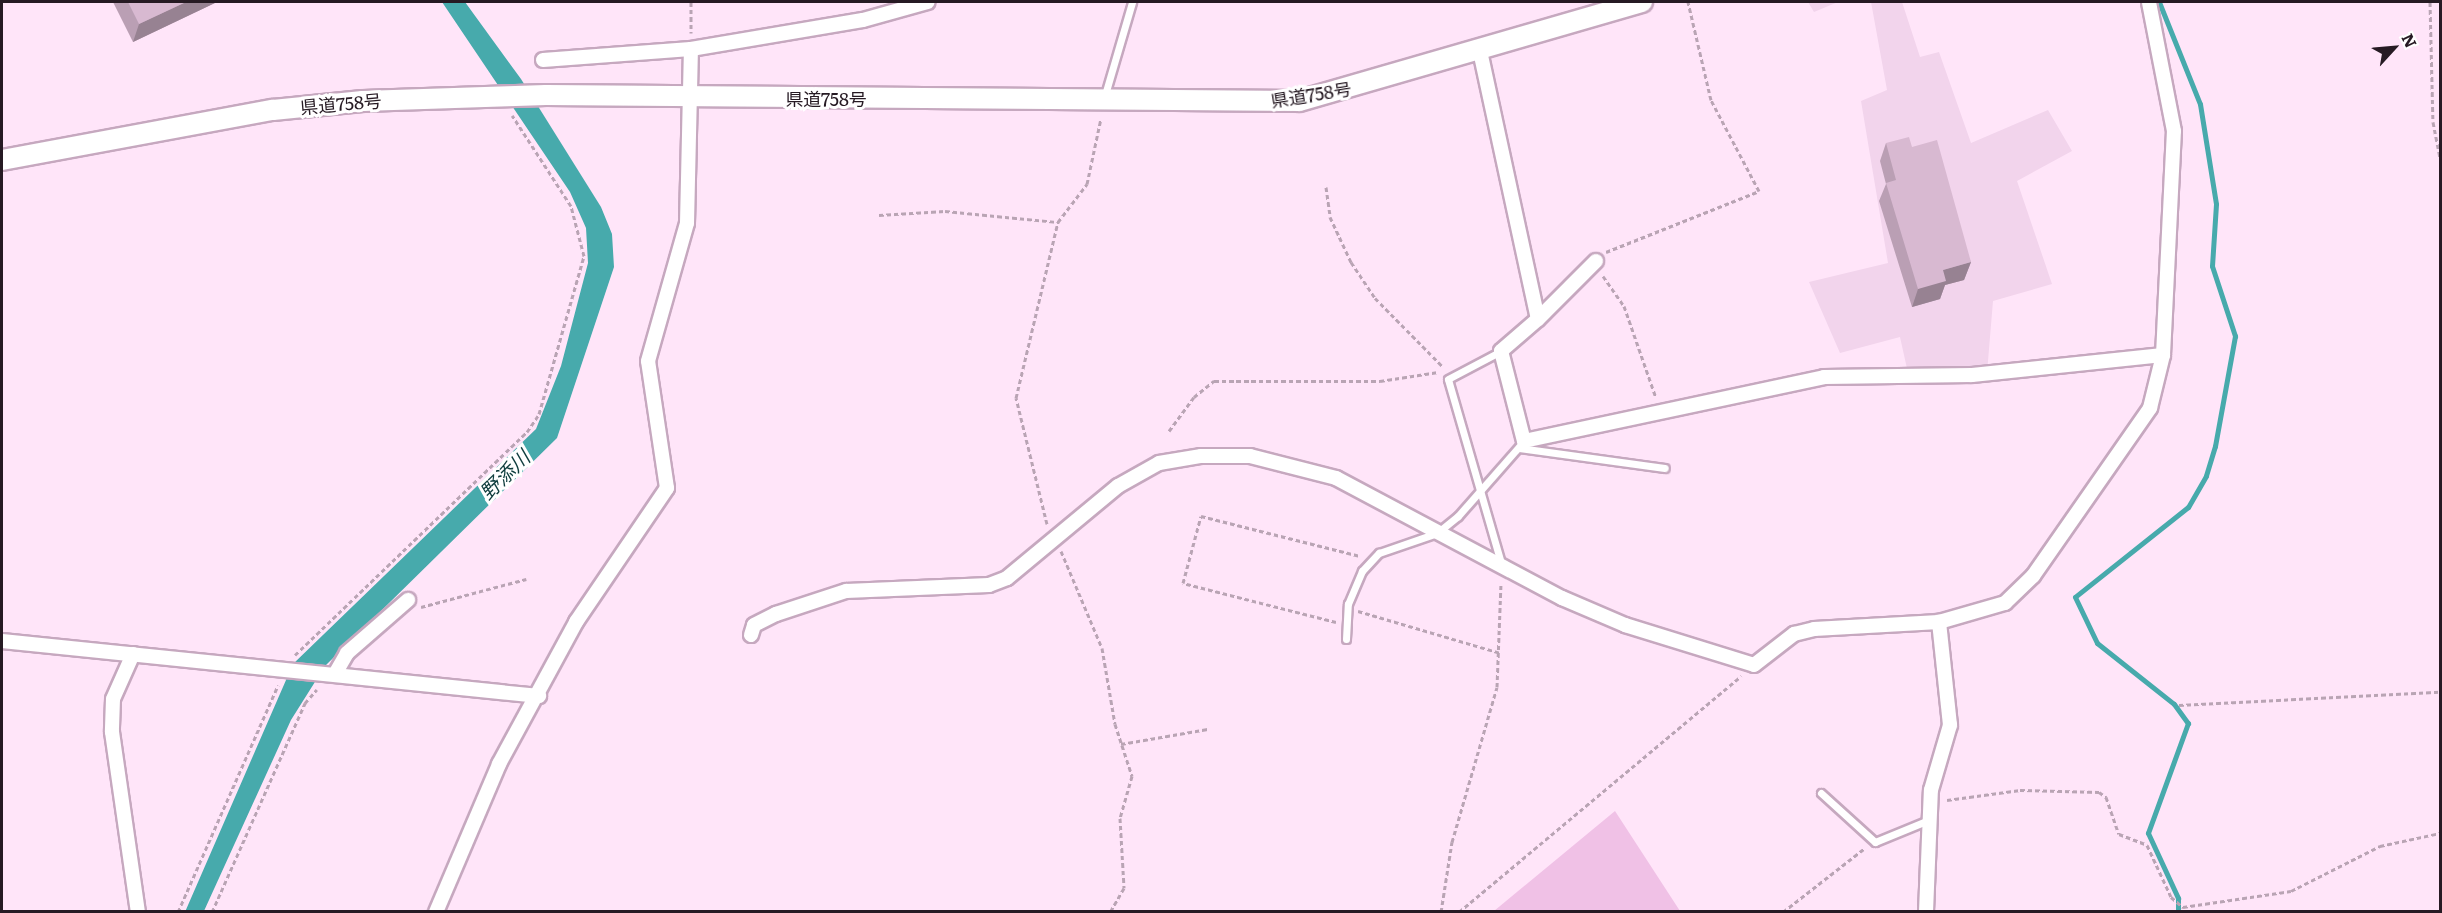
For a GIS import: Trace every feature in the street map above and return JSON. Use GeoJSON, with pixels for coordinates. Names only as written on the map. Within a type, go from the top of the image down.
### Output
{"type":"FeatureCollection","features":[{"type":"Feature","properties":{"kind":"main road","name":"県道758号"},"geometry":{"type":"LineString","coordinates":[[2,160],[273,110],[499,101],[546,95],[688,98],[1299,101],[1480,51],[1642,2]]}},
{"type":"Feature","properties":{"kind":"street"},"geometry":{"type":"LineString","coordinates":[[543,60],[691,49],[863,20],[928,2]]}},
{"type":"Feature","properties":{"kind":"street"},"geometry":{"type":"LineString","coordinates":[[751,634],[754,625],[776,614],[846,591],[989,585],[1007,578],[1053,536],[1118,486],[1159,463],[1250,456],[1336,478],[1437,533],[1625,625],[1754,665],[1794,634],[1814,629],[1939,622],[2005,603],[2033,576],[2150,408],[2163,355],[2174,131],[2149,2]]}},
{"type":"Feature","properties":{"kind":"street"},"geometry":{"type":"LineString","coordinates":[[435,912],[499,764],[539,696],[608,568],[667,488],[648,361],[687,223],[688,98],[691,49]]}},
{"type":"Feature","properties":{"kind":"street"},"geometry":{"type":"LineString","coordinates":[[1480,51],[1538,319]]}},
{"type":"Feature","properties":{"kind":"street"},"geometry":{"type":"LineString","coordinates":[[1594,264],[1538,319],[1501,351],[1521,444],[1658,410],[1824,377],[1972,375],[2163,355]]}},
{"type":"Feature","properties":{"kind":"street"},"geometry":{"type":"LineString","coordinates":[[330,674],[347,653],[403,604]]}},
{"type":"Feature","properties":{"kind":"street"},"geometry":{"type":"LineString","coordinates":[[1926,912],[1930,802],[1950,725],[1939,622]]}},
{"type":"Feature","properties":{"kind":"street"},"geometry":{"type":"LineString","coordinates":[[2,641],[284,668],[539,696]]}},
{"type":"Feature","properties":{"kind":"street"},"geometry":{"type":"LineString","coordinates":[[133,654],[113,699],[112,732],[138,912]]}},
{"type":"Feature","properties":{"kind":"lane"},"geometry":{"type":"LineString","coordinates":[[1103,101],[1132,2]]}},
{"type":"Feature","properties":{"kind":"lane"},"geometry":{"type":"LineString","coordinates":[[1501,351],[1448,379],[1501,563]]}},
{"type":"Feature","properties":{"kind":"lane"},"geometry":{"type":"LineString","coordinates":[[1346,639],[1348,608],[1362,571],[1374,559],[1437,533],[1521,444],[1665,468]]}},
{"type":"Feature","properties":{"kind":"lane"},"geometry":{"type":"LineString","coordinates":[[1821,793],[1875,842],[1929,820]]}},
{"type":"Feature","properties":{"kind":"path"},"geometry":{"type":"LineString","coordinates":[[691,2],[691,49]]}},
{"type":"Feature","properties":{"kind":"path"},"geometry":{"type":"LineString","coordinates":[[1658,410],[1652,379],[1624,306],[1594,264],[1673,221],[1759,191],[1711,100],[1688,2]]}},
{"type":"Feature","properties":{"kind":"path"},"geometry":{"type":"LineString","coordinates":[[2430,2],[2440,158]]}},
{"type":"Feature","properties":{"kind":"path"},"geometry":{"type":"LineString","coordinates":[[178,912],[284,668],[527,432],[543,404],[584,255],[571,206],[499,101]]}},
{"type":"Feature","properties":{"kind":"path"},"geometry":{"type":"LineString","coordinates":[[1103,101],[1088,184],[1058,222],[1016,398],[1017,421],[1053,536],[1089,607],[1121,744],[1132,777],[1120,818],[1124,888],[1110,912]]}},
{"type":"Feature","properties":{"kind":"path"},"geometry":{"type":"LineString","coordinates":[[1169,430],[1194,397],[1214,381],[1380,381],[1446,370],[1375,298],[1357,271],[1330,217],[1326,187]]}},
{"type":"Feature","properties":{"kind":"path"},"geometry":{"type":"LineString","coordinates":[[879,215],[945,211],[1058,222]]}},
{"type":"Feature","properties":{"kind":"path"},"geometry":{"type":"LineString","coordinates":[[1347,625],[1183,584],[1201,516],[1374,559]]}},
{"type":"Feature","properties":{"kind":"path"},"geometry":{"type":"LineString","coordinates":[[1441,912],[1452,842],[1497,687],[1501,653],[1501,563]]}},
{"type":"Feature","properties":{"kind":"path"},"geometry":{"type":"LineString","coordinates":[[403,604],[432,606],[526,579]]}},
{"type":"Feature","properties":{"kind":"path"},"geometry":{"type":"LineString","coordinates":[[1348,608],[1501,653]]}},
{"type":"Feature","properties":{"kind":"path"},"geometry":{"type":"LineString","coordinates":[[1459,912],[1754,665]]}},
{"type":"Feature","properties":{"kind":"path"},"geometry":{"type":"LineString","coordinates":[[212,912],[305,703],[330,674]]}},
{"type":"Feature","properties":{"kind":"path"},"geometry":{"type":"LineString","coordinates":[[2179,705],[2440,692]]}},
{"type":"Feature","properties":{"kind":"path"},"geometry":{"type":"LineString","coordinates":[[1121,744],[1208,729]]}},
{"type":"Feature","properties":{"kind":"path"},"geometry":{"type":"LineString","coordinates":[[1930,802],[2020,790],[2099,792],[2106,797],[2119,834],[2147,845],[2171,897],[2184,909],[2291,891],[2380,846],[2440,833]]}},
{"type":"Feature","properties":{"kind":"path"},"geometry":{"type":"LineString","coordinates":[[1783,912],[1875,842]]}},
{"type":"Feature","properties":{"kind":"shaded area"},"geometry":{"type":"Polygon","coordinates":[[[1808,2],[1838,2],[1814,12],[1808,2]]]}},
{"type":"Feature","properties":{"kind":"shaded area"},"geometry":{"type":"Polygon","coordinates":[[[1871,2],[1902,2],[1920,57],[1939,52],[1971,143],[2048,110],[2072,151],[2017,181],[2052,284],[1993,301],[1987,373],[1908,373],[1900,337],[1840,353],[1809,282],[1888,263],[1861,101],[1887,90],[1871,2]]]}},
{"type":"Feature","properties":{"kind":"shaded area"},"geometry":{"type":"Polygon","coordinates":[[[1615,811],[1680,911],[1494,911],[1615,811]]]}},
{"type":"Feature","properties":{"kind":"water","name":"野添川"},"geometry":{"type":"Polygon","coordinates":[[[442,2],[465,2],[521,79],[601,207],[612,234],[614,267],[557,438],[325,666],[291,720],[204,911],[185,912],[293,664],[536,429],[561,366],[588,263],[586,228],[570,192],[442,2]]]}},
{"type":"Feature","properties":{"kind":"building"},"geometry":{"type":"Polygon","coordinates":[[[128,2],[186,2],[139,24],[128,2]]]}},
{"type":"Feature","properties":{"kind":"building"},"geometry":{"type":"Polygon","coordinates":[[[1909,137],[1912,147],[1937,140],[1971,262],[1943,270],[1946,281],[1918,289],[1886,183],[1896,180],[1886,143],[1909,137]]]}},
{"type":"Feature","properties":{"kind":"waterway"},"geometry":{"type":"LineString","coordinates":[[2159,2],[2200,104],[2216,204],[2212,266],[2235,336],[2215,446],[2206,476],[2188,507],[2075,597],[2097,643],[2174,704],[2188,723],[2148,833],[2178,898],[2178,912]]}}]}
